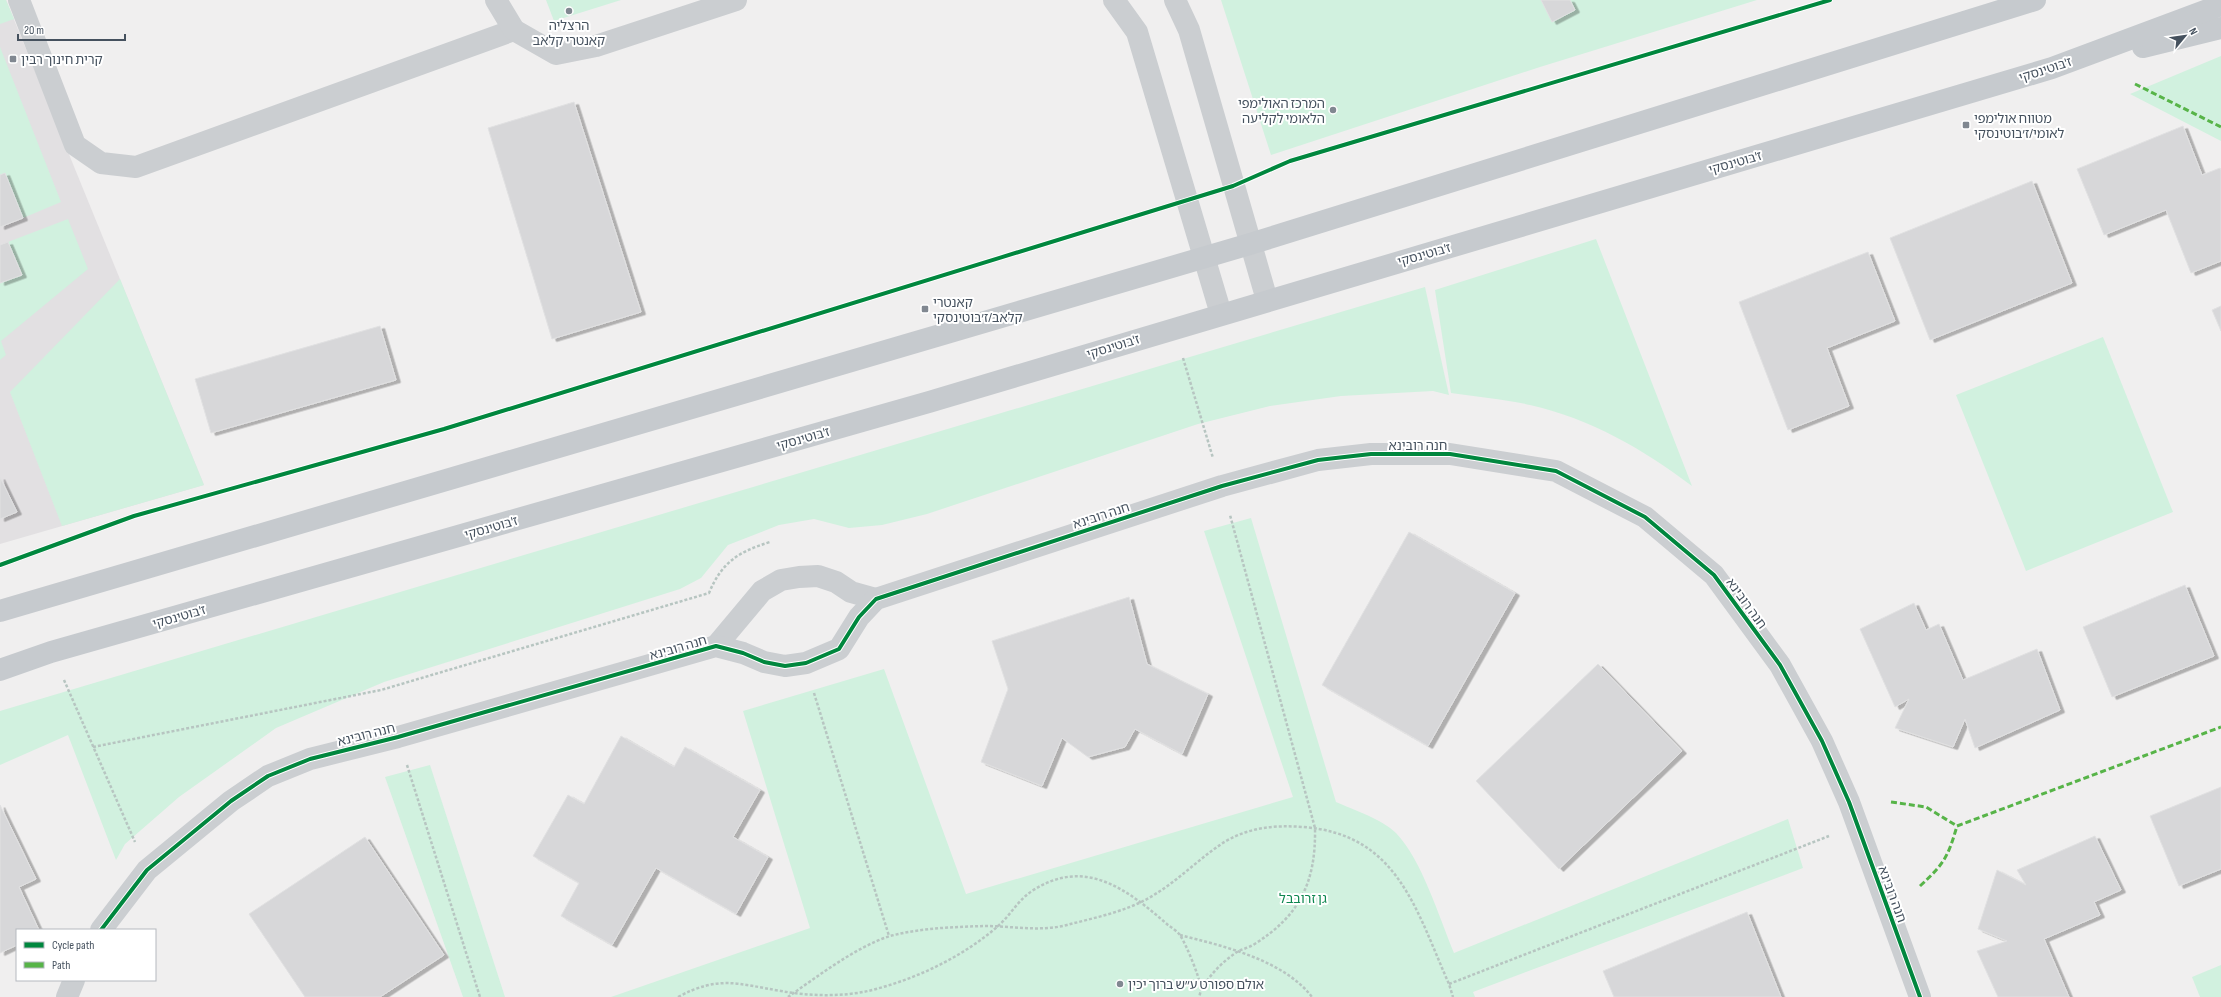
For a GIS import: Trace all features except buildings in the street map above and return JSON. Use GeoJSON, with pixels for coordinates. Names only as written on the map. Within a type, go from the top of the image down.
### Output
{"type":"FeatureCollection","features":[{"type":"Feature","properties":{"kind":"main road"},"geometry":{"type":"LineString","coordinates":[[0,611],[1250,244],[2035,0]]}},
{"type":"Feature","properties":{"kind":"main road","name":"ז'בוטינסקי"},"geometry":{"type":"LineString","coordinates":[[0,670],[52,652],[929,402],[1267,300],[2052,68],[2221,5]]}},
{"type":"Feature","properties":{"kind":"main road"},"geometry":{"type":"LineString","coordinates":[[2052,68],[2221,28]]}},
{"type":"Feature","properties":{"kind":"street"},"geometry":{"type":"LineString","coordinates":[[19,0],[75,145],[101,163],[136,168],[514,30]]}},
{"type":"Feature","properties":{"kind":"street"},"geometry":{"type":"LineString","coordinates":[[496,0],[514,30],[556,54],[596,46],[736,0]]}},
{"type":"Feature","properties":{"kind":"street"},"geometry":{"type":"LineString","coordinates":[[1114,0],[1137,32],[1221,314]]}},
{"type":"Feature","properties":{"kind":"street"},"geometry":{"type":"LineString","coordinates":[[1175,0],[1189,30],[1267,300]]}},
{"type":"Feature","properties":{"kind":"street","name":"חנה רובינא"},"geometry":{"type":"LineString","coordinates":[[102,929],[147,870],[231,801],[268,776],[310,759],[398,737],[716,646],[743,653],[764,662],[785,666],[806,663],[838,649],[859,617],[876,600],[1222,486],[1318,460],[1371,454],[1450,454],[1556,471],[1646,518],[1714,575],[1780,665],[1822,740],[1858,825],[1920,997]]}},
{"type":"Feature","properties":{"kind":"street","name":"חנה רובינא"},"geometry":{"type":"LineString","coordinates":[[716,646],[762,591],[781,580],[818,576],[836,582],[851,592],[876,600]]}},
{"type":"Feature","properties":{"kind":"street"},"geometry":{"type":"LineString","coordinates":[[67,997],[74,981]]}},
{"type":"Feature","properties":{"kind":"path"},"geometry":{"type":"LineString","coordinates":[[1174,328],[1222,486],[1315,828],[1315,854],[1310,876],[1297,906],[1276,930],[1252,946],[1227,959],[1207,978],[1201,989],[1199,997]]}},
{"type":"Feature","properties":{"kind":"path"},"geometry":{"type":"LineString","coordinates":[[93,747],[381,690],[709,593],[715,579],[728,562],[752,548],[770,542]]}},
{"type":"Feature","properties":{"kind":"path"},"geometry":{"type":"LineString","coordinates":[[52,652],[147,870]]}},
{"type":"Feature","properties":{"kind":"path"},"geometry":{"type":"LineString","coordinates":[[814,692],[889,937]]}},
{"type":"Feature","properties":{"kind":"path"},"geometry":{"type":"LineString","coordinates":[[398,737],[480,997]]}},
{"type":"Feature","properties":{"kind":"path"},"geometry":{"type":"LineString","coordinates":[[788,997],[842,959],[889,937],[941,927],[1019,928],[1061,926],[1105,916],[1142,902],[1180,877],[1226,841],[1253,829],[1280,825],[1315,828],[1337,834],[1365,846],[1384,861],[1402,882],[1449,984],[1452,997]]}},
{"type":"Feature","properties":{"kind":"path"},"geometry":{"type":"LineString","coordinates":[[1449,984],[1858,825]]}},
{"type":"Feature","properties":{"kind":"path"},"geometry":{"type":"LineString","coordinates":[[678,997],[706,985],[728,982],[795,992],[836,995],[889,986],[942,963],[997,927],[1032,891],[1060,878],[1073,875],[1087,876],[1120,888],[1142,902],[1180,935],[1238,952],[1272,966],[1295,980],[1312,997]]}},
{"type":"Feature","properties":{"kind":"path"},"geometry":{"type":"LineString","coordinates":[[1180,935],[1201,989]]}},
{"type":"Feature","properties":{"kind":"shaded area"},"geometry":{"type":"Polygon","coordinates":[[[0,0],[6,0],[204,485],[0,544],[0,0]]]}},
{"type":"Feature","properties":{"kind":"green space"},"geometry":{"type":"Polygon","coordinates":[[[0,0],[6,0],[14,19],[0,24],[0,0]]]}},
{"type":"Feature","properties":{"kind":"green space","name":"הרצליה קאנטרי קלאב"},"geometry":{"type":"Polygon","coordinates":[[[546,0],[621,0],[554,21],[546,0]]]}},
{"type":"Feature","properties":{"kind":"green space","name":"המרכז האולימפי הלאומי לקליעה"},"geometry":{"type":"Polygon","coordinates":[[[1221,0],[1757,0],[1540,67],[1271,155],[1221,0]]]}},
{"type":"Feature","properties":{"kind":"green space"},"geometry":{"type":"Polygon","coordinates":[[[0,47],[61,202],[23,218],[5,174],[0,175],[0,47]]]}},
{"type":"Feature","properties":{"kind":"green space"},"geometry":{"type":"Polygon","coordinates":[[[2221,56],[2221,141],[2130,94],[2221,56]]]}},
{"type":"Feature","properties":{"kind":"green space"},"geometry":{"type":"Polygon","coordinates":[[[68,219],[88,269],[1,341],[6,355],[0,360],[0,283],[22,274],[8,242],[68,219]]]}},
{"type":"Feature","properties":{"kind":"green space"},"geometry":{"type":"Polygon","coordinates":[[[1596,239],[1692,486],[1655,460],[1616,437],[1574,418],[1530,405],[1451,393],[1435,290],[1596,239]]]}},
{"type":"Feature","properties":{"kind":"green space"},"geometry":{"type":"Polygon","coordinates":[[[120,279],[204,485],[62,526],[10,392],[120,279]]]}},
{"type":"Feature","properties":{"kind":"green space"},"geometry":{"type":"Polygon","coordinates":[[[1425,287],[1449,395],[1433,391],[1341,396],[1270,406],[1198,424],[927,514],[882,525],[849,528],[814,519],[779,525],[728,545],[701,578],[680,589],[384,682],[276,728],[179,797],[125,844],[116,860],[68,735],[0,765],[0,711],[1425,287]]]}},
{"type":"Feature","properties":{"kind":"green space"},"geometry":{"type":"Polygon","coordinates":[[[2103,337],[2173,512],[2026,571],[1956,395],[2103,337]]]}},
{"type":"Feature","properties":{"kind":"green space","name":"גן זרובבל"},"geometry":{"type":"Polygon","coordinates":[[[1251,518],[1336,802],[1383,823],[1396,833],[1405,844],[1422,873],[1454,953],[1788,819],[1803,868],[1473,992],[1475,997],[611,997],[810,928],[743,711],[884,669],[966,894],[1293,797],[1204,531],[1251,518]]]}},
{"type":"Feature","properties":{"kind":"green space"},"geometry":{"type":"Polygon","coordinates":[[[430,765],[505,997],[463,997],[385,777],[430,765]]]}},
{"type":"Feature","properties":{"kind":"green space"},"geometry":{"type":"Polygon","coordinates":[[[2221,965],[2221,997],[2200,997],[2192,977],[2221,965]]]}},
{"type":"Feature","properties":{"kind":"marked path"},"geometry":{"type":"LineString","coordinates":[[2135,84],[2221,127]]}},
{"type":"Feature","properties":{"kind":"marked path"},"geometry":{"type":"LineString","coordinates":[[1957,826],[2221,727]]}},
{"type":"Feature","properties":{"kind":"marked path"},"geometry":{"type":"LineString","coordinates":[[1891,802],[1926,807],[1957,826]]}},
{"type":"Feature","properties":{"kind":"marked path"},"geometry":{"type":"LineString","coordinates":[[1920,886],[1940,866],[1948,853],[1957,826]]}},
{"type":"Feature","properties":{"kind":"cycle path"},"geometry":{"type":"LineString","coordinates":[[0,565],[134,516],[444,429],[1233,186],[1290,161],[1830,0]]}},
{"type":"Feature","properties":{"kind":"cycle path"},"geometry":{"type":"LineString","coordinates":[[102,929],[147,870],[231,801],[268,776],[310,759],[398,737],[716,646],[743,653],[764,662],[785,666],[806,663],[839,649],[859,617],[876,599],[1222,486],[1318,460],[1371,454],[1450,454],[1556,471],[1645,517],[1714,575],[1780,665],[1822,741],[1849,802],[1920,997]]}},
{"type":"Feature","properties":{"kind":"place","name":"הרצליה קאנטרי קלאב"},"geometry":{"type":"Point","coordinates":[569,11]}},
{"type":"Feature","properties":{"kind":"place","name":"קרית חינוך רבין"},"geometry":{"type":"Point","coordinates":[13,59]}},
{"type":"Feature","properties":{"kind":"place","name":"המרכז האולימפי הלאומי לקליעה"},"geometry":{"type":"Point","coordinates":[1333,110]}},
{"type":"Feature","properties":{"kind":"place","name":"מטווח אולימפי לאומי/ז׳בוטינסקי"},"geometry":{"type":"Point","coordinates":[1966,125]}},
{"type":"Feature","properties":{"kind":"place","name":"קאנטרי קלאב/ז׳בוטינסקי"},"geometry":{"type":"Point","coordinates":[925,309]}},
{"type":"Feature","properties":{"kind":"place","name":"אולם ספורט ע״ש ברוך יכין"},"geometry":{"type":"Point","coordinates":[1120,984]}}]}
